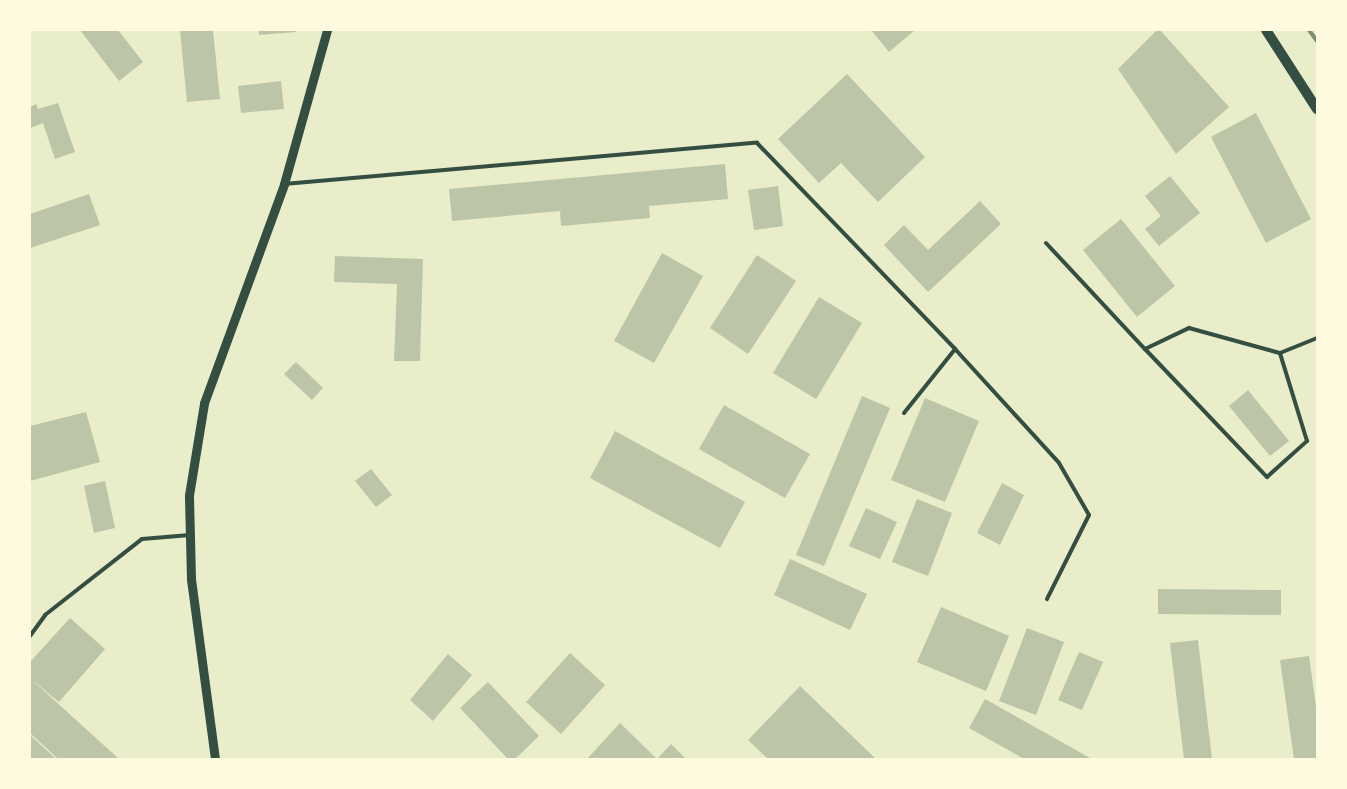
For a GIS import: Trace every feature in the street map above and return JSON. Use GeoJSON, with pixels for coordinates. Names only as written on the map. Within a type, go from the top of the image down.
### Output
{"type":"FeatureCollection","features":[{"type":"Feature","properties":{"kind":"main road"},"geometry":{"type":"LineString","coordinates":[[1266,30],[1317,109]]}},
{"type":"Feature","properties":{"kind":"street"},"geometry":{"type":"LineString","coordinates":[[216,759],[191,579],[189,495],[204,403],[284,184],[327,30]]}},
{"type":"Feature","properties":{"kind":"lane"},"geometry":{"type":"LineString","coordinates":[[284,184],[757,143],[955,349],[1059,463],[1089,515],[1047,600]]}},
{"type":"Feature","properties":{"kind":"lane"},"geometry":{"type":"LineString","coordinates":[[1046,242],[1266,477],[1307,441],[1280,353]]}},
{"type":"Feature","properties":{"kind":"lane"},"geometry":{"type":"LineString","coordinates":[[1145,349],[1189,328],[1280,353],[1317,338]]}},
{"type":"Feature","properties":{"kind":"lane"},"geometry":{"type":"LineString","coordinates":[[904,414],[955,349]]}},
{"type":"Feature","properties":{"kind":"lane"},"geometry":{"type":"LineString","coordinates":[[30,636],[45,615],[142,538],[190,535]]}},
{"type":"Feature","properties":{"kind":"building"},"geometry":{"type":"Polygon","coordinates":[[[80,30],[118,30],[143,62],[119,81],[80,30]]]}},
{"type":"Feature","properties":{"kind":"building"},"geometry":{"type":"Polygon","coordinates":[[[180,30],[213,30],[220,99],[187,102],[180,30]]]}},
{"type":"Feature","properties":{"kind":"building"},"geometry":{"type":"Polygon","coordinates":[[[259,30],[296,30],[296,32],[259,35],[259,30]]]}},
{"type":"Feature","properties":{"kind":"building"},"geometry":{"type":"Polygon","coordinates":[[[871,30],[915,30],[889,52],[871,30]]]}},
{"type":"Feature","properties":{"kind":"building"},"geometry":{"type":"Polygon","coordinates":[[[1157,30],[1160,30],[1229,107],[1176,154],[1118,69],[1157,30]]]}},
{"type":"Feature","properties":{"kind":"building"},"geometry":{"type":"Polygon","coordinates":[[[847,74],[925,157],[878,202],[841,163],[819,183],[778,139],[847,74]]]}},
{"type":"Feature","properties":{"kind":"building"},"geometry":{"type":"Polygon","coordinates":[[[281,81],[284,109],[241,113],[238,86],[281,81]]]}},
{"type":"Feature","properties":{"kind":"building"},"geometry":{"type":"Polygon","coordinates":[[[58,103],[75,152],[55,159],[43,123],[30,128],[30,107],[36,104],[38,109],[58,103]]]}},
{"type":"Feature","properties":{"kind":"building"},"geometry":{"type":"Polygon","coordinates":[[[1256,113],[1311,219],[1266,243],[1211,137],[1256,113]]]}},
{"type":"Feature","properties":{"kind":"building"},"geometry":{"type":"Polygon","coordinates":[[[725,164],[728,199],[649,206],[650,218],[561,226],[560,211],[452,221],[449,189],[725,164]]]}},
{"type":"Feature","properties":{"kind":"building"},"geometry":{"type":"Polygon","coordinates":[[[1170,176],[1200,213],[1159,246],[1145,229],[1161,216],[1145,196],[1170,176]]]}},
{"type":"Feature","properties":{"kind":"building"},"geometry":{"type":"Polygon","coordinates":[[[778,186],[783,226],[754,230],[748,190],[778,186]]]}},
{"type":"Feature","properties":{"kind":"building"},"geometry":{"type":"Polygon","coordinates":[[[89,194],[100,225],[30,248],[30,214],[89,194]]]}},
{"type":"Feature","properties":{"kind":"building"},"geometry":{"type":"Polygon","coordinates":[[[980,201],[1001,224],[928,292],[884,245],[904,225],[928,250],[980,201]]]}},
{"type":"Feature","properties":{"kind":"building"},"geometry":{"type":"Polygon","coordinates":[[[1121,219],[1175,286],[1137,317],[1083,250],[1121,219]]]}},
{"type":"Feature","properties":{"kind":"building"},"geometry":{"type":"Polygon","coordinates":[[[662,253],[703,276],[654,363],[614,341],[662,253]]]}},
{"type":"Feature","properties":{"kind":"building"},"geometry":{"type":"Polygon","coordinates":[[[757,255],[796,281],[748,354],[710,328],[757,255]]]}},
{"type":"Feature","properties":{"kind":"building"},"geometry":{"type":"Polygon","coordinates":[[[335,256],[423,259],[420,361],[394,361],[397,284],[334,282],[335,256]]]}},
{"type":"Feature","properties":{"kind":"building"},"geometry":{"type":"Polygon","coordinates":[[[819,297],[862,323],[816,399],[773,373],[819,297]]]}},
{"type":"Feature","properties":{"kind":"building"},"geometry":{"type":"Polygon","coordinates":[[[296,362],[323,388],[312,400],[284,374],[296,362]]]}},
{"type":"Feature","properties":{"kind":"building"},"geometry":{"type":"Polygon","coordinates":[[[1248,390],[1289,441],[1270,456],[1229,406],[1248,390]]]}},
{"type":"Feature","properties":{"kind":"building"},"geometry":{"type":"Polygon","coordinates":[[[862,396],[890,408],[824,566],[796,555],[862,396]]]}},
{"type":"Feature","properties":{"kind":"building"},"geometry":{"type":"Polygon","coordinates":[[[925,398],[979,421],[945,502],[891,480],[925,398]]]}},
{"type":"Feature","properties":{"kind":"building"},"geometry":{"type":"Polygon","coordinates":[[[724,405],[810,454],[785,498],[699,449],[724,405]]]}},
{"type":"Feature","properties":{"kind":"building"},"geometry":{"type":"Polygon","coordinates":[[[86,412],[100,462],[30,481],[30,426],[86,412]]]}},
{"type":"Feature","properties":{"kind":"building"},"geometry":{"type":"Polygon","coordinates":[[[615,431],[745,502],[720,548],[590,478],[615,431]]]}},
{"type":"Feature","properties":{"kind":"building"},"geometry":{"type":"Polygon","coordinates":[[[371,469],[392,495],[376,507],[355,481],[371,469]]]}},
{"type":"Feature","properties":{"kind":"building"},"geometry":{"type":"Polygon","coordinates":[[[105,481],[115,528],[94,533],[84,486],[105,481]]]}},
{"type":"Feature","properties":{"kind":"building"},"geometry":{"type":"Polygon","coordinates":[[[1002,483],[1024,495],[1000,545],[977,533],[1002,483]]]}},
{"type":"Feature","properties":{"kind":"building"},"geometry":{"type":"Polygon","coordinates":[[[917,499],[952,513],[928,576],[892,562],[917,499]]]}},
{"type":"Feature","properties":{"kind":"building"},"geometry":{"type":"Polygon","coordinates":[[[866,508],[897,522],[880,559],[849,546],[866,508]]]}},
{"type":"Feature","properties":{"kind":"building"},"geometry":{"type":"Polygon","coordinates":[[[790,559],[867,594],[850,630],[774,595],[790,559]]]}},
{"type":"Feature","properties":{"kind":"building"},"geometry":{"type":"Polygon","coordinates":[[[1158,589],[1281,590],[1281,615],[1158,614],[1158,589]]]}},
{"type":"Feature","properties":{"kind":"building"},"geometry":{"type":"Polygon","coordinates":[[[941,607],[1009,636],[986,691],[917,662],[941,607]]]}},
{"type":"Feature","properties":{"kind":"building"},"geometry":{"type":"Polygon","coordinates":[[[70,618],[105,649],[59,702],[31,679],[119,759],[58,759],[30,733],[30,662],[70,618]]]}},
{"type":"Feature","properties":{"kind":"building"},"geometry":{"type":"Polygon","coordinates":[[[1027,628],[1064,642],[1036,715],[999,701],[1027,628]]]}},
{"type":"Feature","properties":{"kind":"building"},"geometry":{"type":"Polygon","coordinates":[[[1198,640],[1212,759],[1184,759],[1170,643],[1198,640]]]}},
{"type":"Feature","properties":{"kind":"building"},"geometry":{"type":"Polygon","coordinates":[[[1079,652],[1103,662],[1082,710],[1058,700],[1079,652]]]}},
{"type":"Feature","properties":{"kind":"building"},"geometry":{"type":"Polygon","coordinates":[[[570,653],[605,685],[561,734],[526,702],[570,653]]]}},
{"type":"Feature","properties":{"kind":"building"},"geometry":{"type":"Polygon","coordinates":[[[448,654],[472,675],[433,721],[410,700],[448,654]]]}},
{"type":"Feature","properties":{"kind":"building"},"geometry":{"type":"Polygon","coordinates":[[[1309,656],[1317,714],[1317,759],[1294,759],[1280,660],[1309,656]]]}},
{"type":"Feature","properties":{"kind":"building"},"geometry":{"type":"Polygon","coordinates":[[[488,682],[539,736],[515,759],[508,759],[460,708],[488,682]]]}},
{"type":"Feature","properties":{"kind":"building"},"geometry":{"type":"Polygon","coordinates":[[[800,686],[876,759],[768,759],[748,740],[800,686]]]}},
{"type":"Feature","properties":{"kind":"building"},"geometry":{"type":"Polygon","coordinates":[[[985,699],[1092,759],[1024,759],[969,728],[985,699]]]}},
{"type":"Feature","properties":{"kind":"building"},"geometry":{"type":"Polygon","coordinates":[[[620,723],[657,759],[587,759],[620,723]]]}},
{"type":"Feature","properties":{"kind":"building"},"geometry":{"type":"Polygon","coordinates":[[[30,735],[56,759],[30,759],[30,735]]]}},
{"type":"Feature","properties":{"kind":"building"},"geometry":{"type":"Polygon","coordinates":[[[671,744],[686,759],[657,759],[671,744]]]}},
{"type":"Feature","properties":{"kind":"railway"},"geometry":{"type":"LineString","coordinates":[[1309,30],[1317,41]]}}]}
